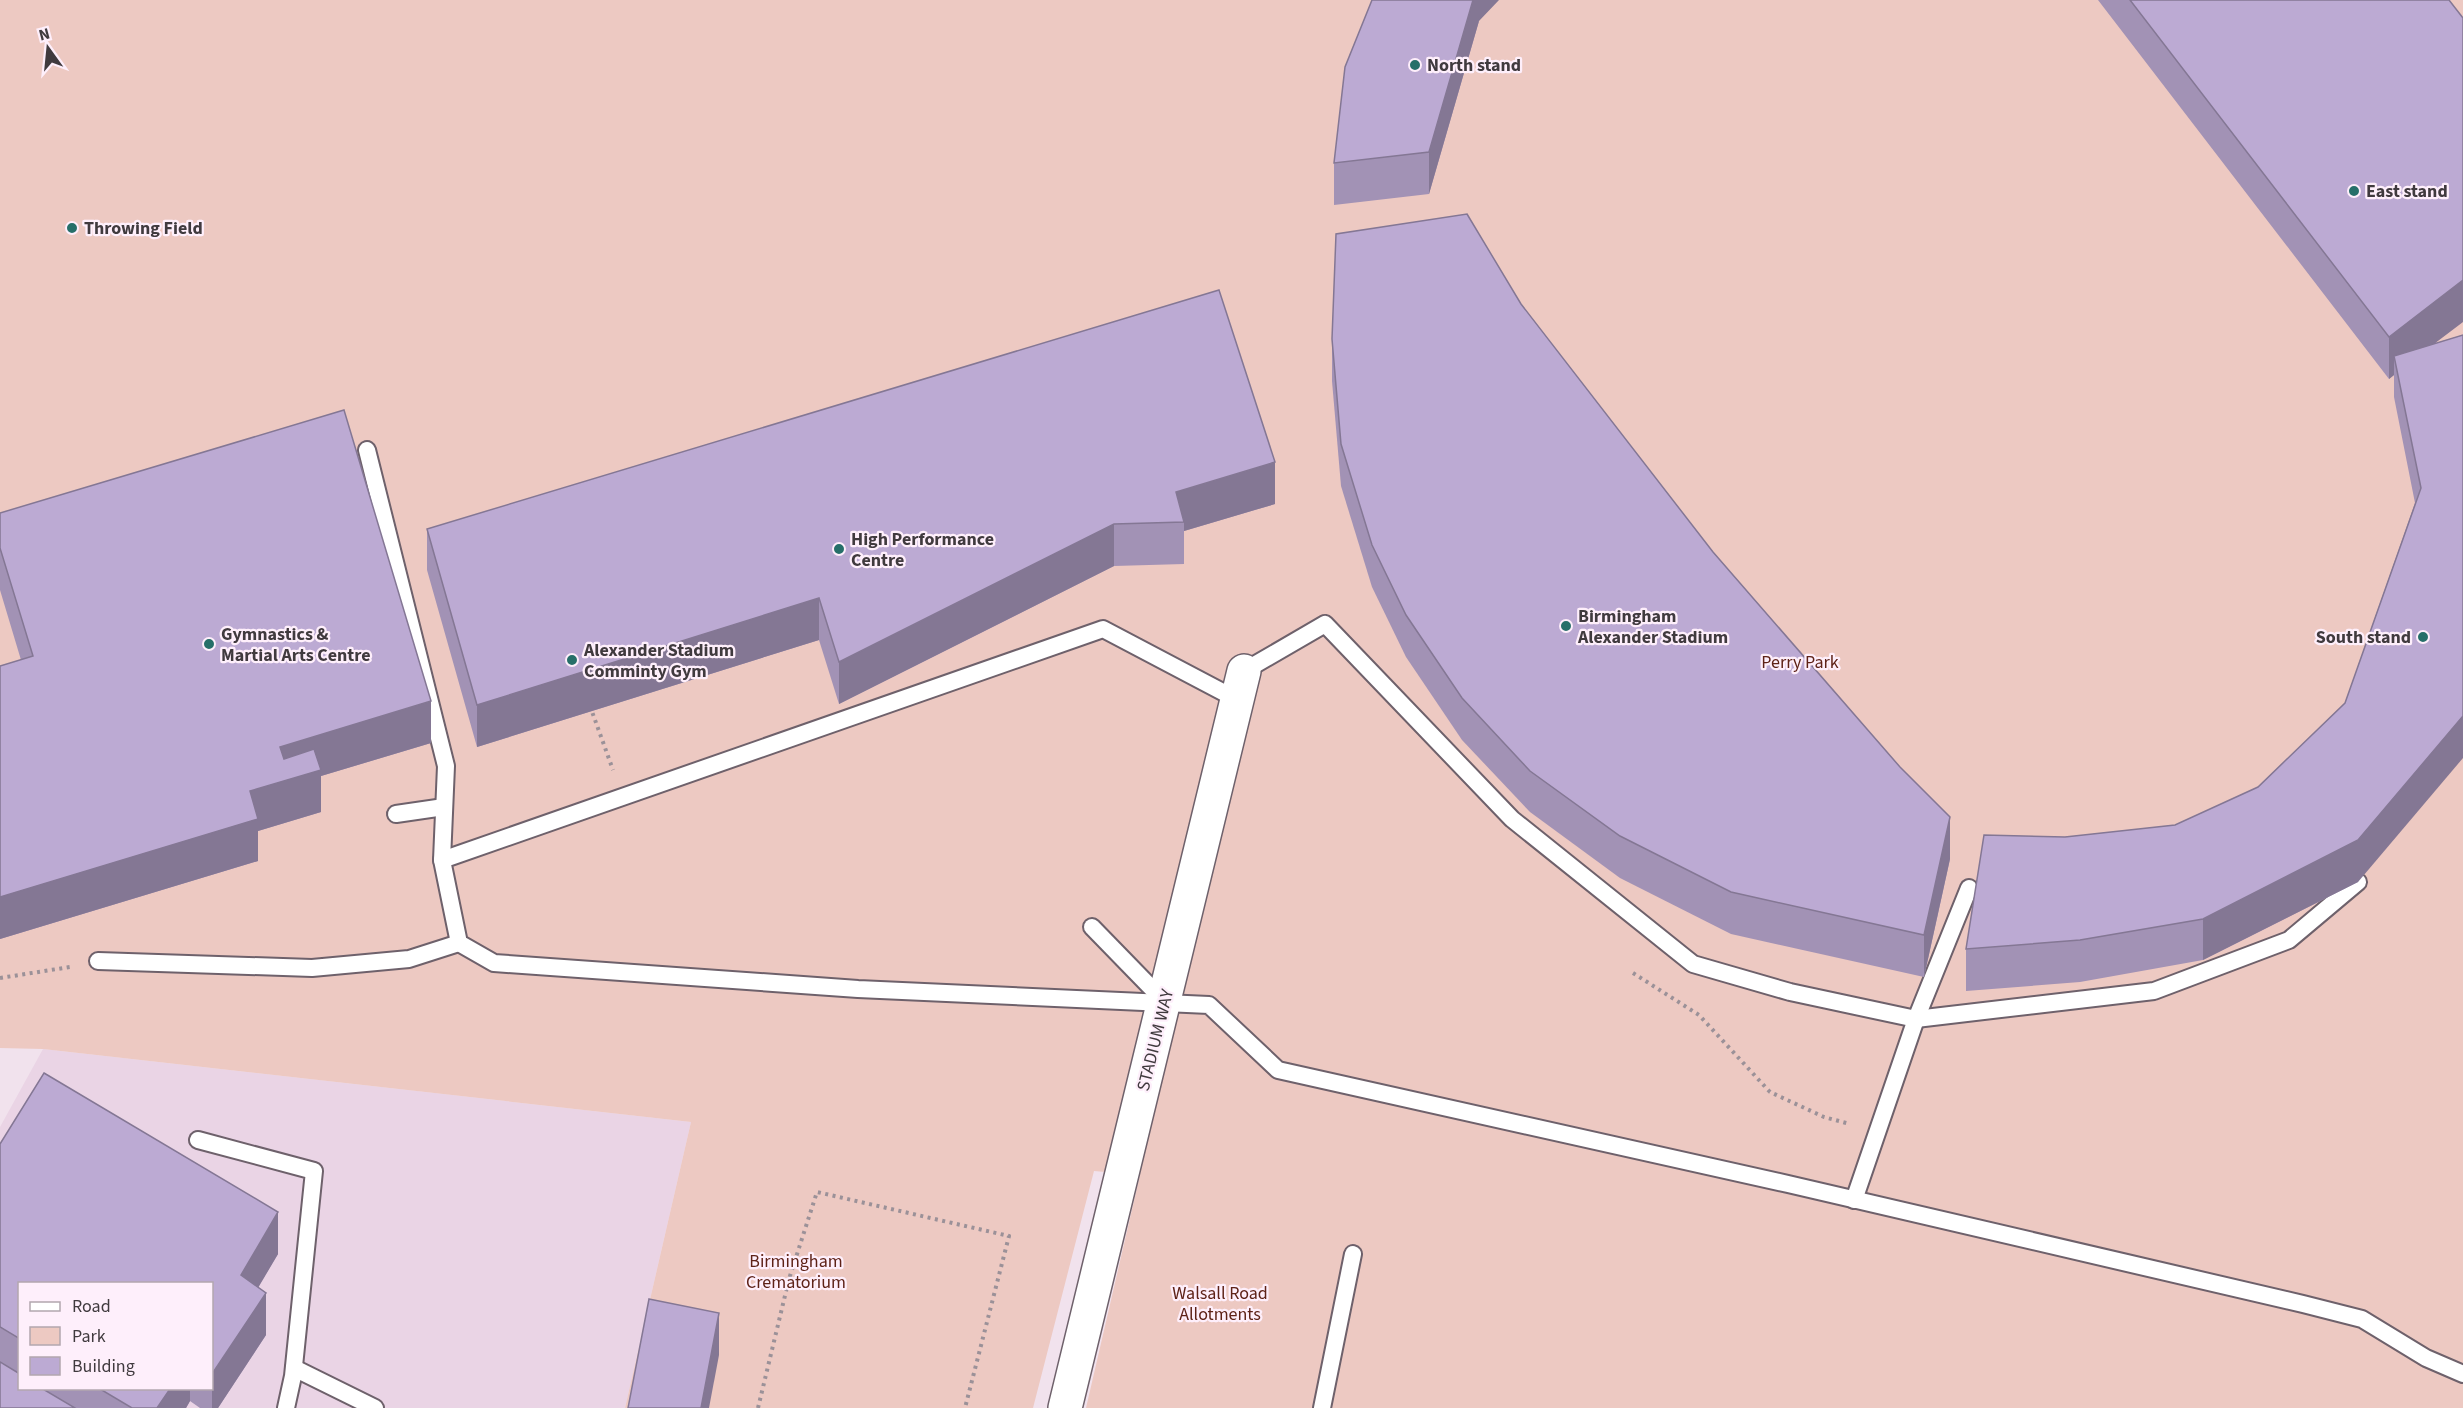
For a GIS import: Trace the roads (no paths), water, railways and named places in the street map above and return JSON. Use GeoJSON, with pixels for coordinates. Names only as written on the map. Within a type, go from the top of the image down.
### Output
{"type":"FeatureCollection","features":[{"type":"Feature","properties":{"kind":"street","name":"STADIUM WAY"},"geometry":{"type":"LineString","coordinates":[[1065,1408],[1240,685]]}},
{"type":"Feature","properties":{"kind":"lane"},"geometry":{"type":"LineString","coordinates":[[367,450],[446,766],[442,860],[459,943]]}},
{"type":"Feature","properties":{"kind":"lane"},"geometry":{"type":"LineString","coordinates":[[442,860],[1103,629],[1240,685],[1325,624],[1512,819],[1693,964],[1790,992],[1916,1019],[2154,991],[2289,940],[2358,882]]}},
{"type":"Feature","properties":{"kind":"lane"},"geometry":{"type":"LineString","coordinates":[[396,814],[444,807]]}},
{"type":"Feature","properties":{"kind":"lane"},"geometry":{"type":"LineString","coordinates":[[1854,1200],[1916,1019],[1969,888]]}},
{"type":"Feature","properties":{"kind":"lane"},"geometry":{"type":"LineString","coordinates":[[1092,927],[1164,1001]]}},
{"type":"Feature","properties":{"kind":"lane"},"geometry":{"type":"LineString","coordinates":[[102,961],[312,968],[409,960],[459,943],[494,963],[858,989],[1164,1001],[1209,1005],[1278,1070],[1854,1200],[2362,1320],[2426,1358],[2463,1374]]}},
{"type":"Feature","properties":{"kind":"lane"},"geometry":{"type":"LineString","coordinates":[[198,1140],[314,1171],[294,1368],[286,1408]]}},
{"type":"Feature","properties":{"kind":"lane"},"geometry":{"type":"LineString","coordinates":[[1322,1408],[1353,1254]]}},
{"type":"Feature","properties":{"kind":"lane"},"geometry":{"type":"LineString","coordinates":[[294,1368],[375,1408]]}},
{"type":"Feature","properties":{"kind":"place","name":"North stand"},"geometry":{"type":"Point","coordinates":[1415,65]}},
{"type":"Feature","properties":{"kind":"place","name":"East stand"},"geometry":{"type":"Point","coordinates":[2354,191]}},
{"type":"Feature","properties":{"kind":"place","name":"Throwing Field"},"geometry":{"type":"Point","coordinates":[72,228]}},
{"type":"Feature","properties":{"kind":"place","name":"High Performance Centre"},"geometry":{"type":"Point","coordinates":[839,549]}},
{"type":"Feature","properties":{"kind":"place","name":"Birmingham Alexander Stadium"},"geometry":{"type":"Point","coordinates":[1566,626]}},
{"type":"Feature","properties":{"kind":"place","name":"South stand"},"geometry":{"type":"Point","coordinates":[2423,637]}},
{"type":"Feature","properties":{"kind":"place","name":"Gymnastics & Martial Arts Centre"},"geometry":{"type":"Point","coordinates":[209,644]}},
{"type":"Feature","properties":{"kind":"place","name":"Alexander Stadium Comminty Gym"},"geometry":{"type":"Point","coordinates":[572,660]}},
{"type":"Feature","properties":{"kind":"park label","name":"Perry Park"},"geometry":{"type":"Point","coordinates":[1800,662]}},
{"type":"Feature","properties":{"kind":"park label","name":"Birmingham Crematorium"},"geometry":{"type":"Point","coordinates":[796,1271]}},
{"type":"Feature","properties":{"kind":"park label","name":"Walsall Road Allotments"},"geometry":{"type":"Point","coordinates":[1220,1303]}}]}
